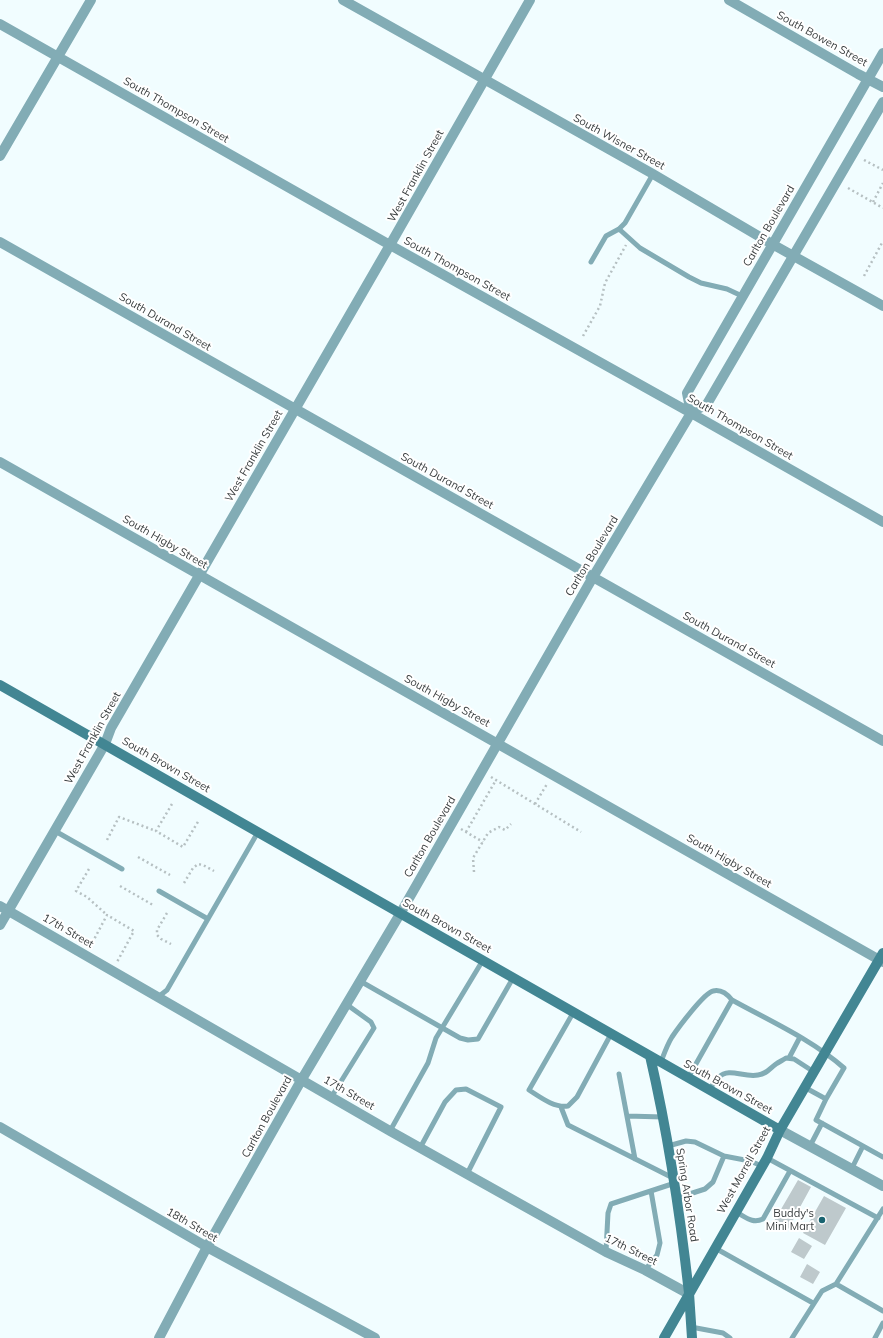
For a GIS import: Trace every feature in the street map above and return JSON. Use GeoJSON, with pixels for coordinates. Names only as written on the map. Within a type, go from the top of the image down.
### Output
{"type":"FeatureCollection","features":[{"type":"Feature","properties":{"kind":"main road","name":"South Brown Street"},"geometry":{"type":"LineString","coordinates":[[0,685],[780,1130]]}},
{"type":"Feature","properties":{"kind":"main road","name":"West Morrell Street"},"geometry":{"type":"LineString","coordinates":[[664,1338],[764,1162],[804,1087],[882,958]]}},
{"type":"Feature","properties":{"kind":"main road","name":"Spring Arbor Road"},"geometry":{"type":"LineString","coordinates":[[650,1056],[663,1117],[677,1198],[689,1294],[692,1338]]}},
{"type":"Feature","properties":{"kind":"street"},"geometry":{"type":"LineString","coordinates":[[0,156],[91,0]]}},
{"type":"Feature","properties":{"kind":"street","name":"South Wisner Street"},"geometry":{"type":"LineString","coordinates":[[343,0],[483,80],[653,174],[772,244],[883,306]]}},
{"type":"Feature","properties":{"kind":"street","name":"West Franklin Street"},"geometry":{"type":"LineString","coordinates":[[0,925],[4,909],[54,831],[105,744],[111,728],[390,246],[483,80],[530,0]]}},
{"type":"Feature","properties":{"kind":"street","name":"South Bowen Street"},"geometry":{"type":"LineString","coordinates":[[729,0],[883,87]]}},
{"type":"Feature","properties":{"kind":"street","name":"South Thompson Street"},"geometry":{"type":"LineString","coordinates":[[0,24],[390,246],[691,413],[883,522]]}},
{"type":"Feature","properties":{"kind":"street","name":"Carlton Boulevard"},"geometry":{"type":"LineString","coordinates":[[691,413],[687,393],[883,53]]}},
{"type":"Feature","properties":{"kind":"street","name":"Carlton Boulevard"},"geometry":{"type":"LineString","coordinates":[[159,1338],[207,1247],[302,1079],[400,914],[593,577],[691,413],[707,404],[883,102]]}},
{"type":"Feature","properties":{"kind":"street","name":"South Durand Street"},"geometry":{"type":"LineString","coordinates":[[0,242],[883,741]]}},
{"type":"Feature","properties":{"kind":"street","name":"South Higby Street"},"geometry":{"type":"LineString","coordinates":[[0,462],[497,743],[882,958]]}},
{"type":"Feature","properties":{"kind":"street","name":"17th Street"},"geometry":{"type":"LineString","coordinates":[[4,909],[332,1096],[420,1148],[606,1252],[645,1270],[689,1294]]}},
{"type":"Feature","properties":{"kind":"street","name":"18th Street"},"geometry":{"type":"LineString","coordinates":[[0,1127],[207,1247],[375,1338]]}},
{"type":"Feature","properties":{"kind":"street","name":"South Brown Street"},"geometry":{"type":"LineString","coordinates":[[780,1130],[882,1182]]}},
{"type":"Feature","properties":{"kind":"lane"},"geometry":{"type":"LineString","coordinates":[[591,262],[606,236],[619,229],[625,223],[653,174]]}},
{"type":"Feature","properties":{"kind":"lane"},"geometry":{"type":"LineString","coordinates":[[619,229],[640,248],[689,277],[701,283],[727,289],[742,296]]}},
{"type":"Feature","properties":{"kind":"lane"},"geometry":{"type":"LineString","coordinates":[[54,831],[122,869]]}},
{"type":"Feature","properties":{"kind":"lane"},"geometry":{"type":"LineString","coordinates":[[158,997],[167,990],[258,832]]}},
{"type":"Feature","properties":{"kind":"lane"},"geometry":{"type":"LineString","coordinates":[[159,892],[208,919]]}},
{"type":"Feature","properties":{"kind":"lane"},"geometry":{"type":"LineString","coordinates":[[390,1131],[428,1063],[436,1038],[483,960]]}},
{"type":"Feature","properties":{"kind":"lane"},"geometry":{"type":"LineString","coordinates":[[360,981],[460,1038],[468,1040],[478,1038],[513,978]]}},
{"type":"Feature","properties":{"kind":"lane"},"geometry":{"type":"LineString","coordinates":[[661,1062],[672,1037],[704,997],[713,991],[719,991],[728,995],[732,1000],[825,1052],[844,1068],[816,1120],[883,1157]]}},
{"type":"Feature","properties":{"kind":"lane"},"geometry":{"type":"LineString","coordinates":[[688,1078],[732,1000]]}},
{"type":"Feature","properties":{"kind":"lane"},"geometry":{"type":"LineString","coordinates":[[332,1096],[374,1028],[371,1022],[346,1004]]}},
{"type":"Feature","properties":{"kind":"lane"},"geometry":{"type":"LineString","coordinates":[[573,1013],[529,1090],[552,1103],[561,1107],[568,1106],[577,1096],[611,1034]]}},
{"type":"Feature","properties":{"kind":"lane"},"geometry":{"type":"LineString","coordinates":[[789,1058],[800,1037]]}},
{"type":"Feature","properties":{"kind":"lane"},"geometry":{"type":"LineString","coordinates":[[709,1090],[719,1077],[725,1073],[732,1072],[745,1076],[757,1076],[768,1073],[775,1065],[786,1058],[794,1059],[814,1072]]}},
{"type":"Feature","properties":{"kind":"lane"},"geometry":{"type":"LineString","coordinates":[[619,1074],[635,1159]]}},
{"type":"Feature","properties":{"kind":"lane"},"geometry":{"type":"LineString","coordinates":[[804,1087],[826,1099]]}},
{"type":"Feature","properties":{"kind":"lane"},"geometry":{"type":"LineString","coordinates":[[420,1148],[445,1102],[456,1090],[466,1089],[501,1107],[468,1174]]}},
{"type":"Feature","properties":{"kind":"lane"},"geometry":{"type":"LineString","coordinates":[[561,1107],[568,1125],[635,1159],[674,1181]]}},
{"type":"Feature","properties":{"kind":"lane"},"geometry":{"type":"LineString","coordinates":[[627,1116],[663,1117]]}},
{"type":"Feature","properties":{"kind":"lane"},"geometry":{"type":"LineString","coordinates":[[810,1146],[822,1123]]}},
{"type":"Feature","properties":{"kind":"lane"},"geometry":{"type":"LineString","coordinates":[[668,1146],[686,1141],[695,1142],[724,1156],[764,1162],[790,1171],[878,1218]]}},
{"type":"Feature","properties":{"kind":"lane"},"geometry":{"type":"LineString","coordinates":[[852,1168],[863,1146]]}},
{"type":"Feature","properties":{"kind":"lane"},"geometry":{"type":"LineString","coordinates":[[677,1198],[705,1189],[713,1182],[724,1156]]}},
{"type":"Feature","properties":{"kind":"lane"},"geometry":{"type":"LineString","coordinates":[[736,1212],[752,1221],[757,1222],[763,1219],[790,1171]]}},
{"type":"Feature","properties":{"kind":"lane"},"geometry":{"type":"LineString","coordinates":[[606,1252],[608,1213],[611,1204],[651,1191],[674,1181]]}},
{"type":"Feature","properties":{"kind":"lane"},"geometry":{"type":"LineString","coordinates":[[645,1270],[656,1255],[660,1243],[651,1191]]}},
{"type":"Feature","properties":{"kind":"lane"},"geometry":{"type":"LineString","coordinates":[[792,1338],[822,1291],[836,1284],[883,1209]]}},
{"type":"Feature","properties":{"kind":"lane"},"geometry":{"type":"LineString","coordinates":[[715,1248],[814,1303]]}},
{"type":"Feature","properties":{"kind":"lane"},"geometry":{"type":"LineString","coordinates":[[836,1284],[883,1311]]}},
{"type":"Feature","properties":{"kind":"lane"},"geometry":{"type":"LineString","coordinates":[[875,1338],[883,1323]]}},
{"type":"Feature","properties":{"kind":"lane"},"geometry":{"type":"LineString","coordinates":[[691,1327],[723,1334],[730,1338]]}},
{"type":"Feature","properties":{"kind":"path"},"geometry":{"type":"LineString","coordinates":[[864,160],[883,170]]}},
{"type":"Feature","properties":{"kind":"path"},"geometry":{"type":"LineString","coordinates":[[872,202],[883,184]]}},
{"type":"Feature","properties":{"kind":"path"},"geometry":{"type":"LineString","coordinates":[[848,188],[883,208]]}},
{"type":"Feature","properties":{"kind":"path"},"geometry":{"type":"LineString","coordinates":[[583,336],[600,306],[605,283],[629,238]]}},
{"type":"Feature","properties":{"kind":"path"},"geometry":{"type":"LineString","coordinates":[[864,276],[883,241]]}},
{"type":"Feature","properties":{"kind":"path"},"geometry":{"type":"LineString","coordinates":[[491,777],[582,832]]}},
{"type":"Feature","properties":{"kind":"path"},"geometry":{"type":"LineString","coordinates":[[466,832],[496,780]]}},
{"type":"Feature","properties":{"kind":"path"},"geometry":{"type":"LineString","coordinates":[[535,804],[548,782]]}},
{"type":"Feature","properties":{"kind":"path"},"geometry":{"type":"LineString","coordinates":[[156,831],[172,804]]}},
{"type":"Feature","properties":{"kind":"path"},"geometry":{"type":"LineString","coordinates":[[106,840],[119,817],[156,831],[183,847],[199,820]]}},
{"type":"Feature","properties":{"kind":"path"},"geometry":{"type":"LineString","coordinates":[[474,872],[473,858],[488,833],[499,827],[505,830],[511,824]]}},
{"type":"Feature","properties":{"kind":"path"},"geometry":{"type":"LineString","coordinates":[[461,829],[483,842]]}},
{"type":"Feature","properties":{"kind":"path"},"geometry":{"type":"LineString","coordinates":[[138,857],[170,875]]}},
{"type":"Feature","properties":{"kind":"path"},"geometry":{"type":"LineString","coordinates":[[184,883],[193,868],[198,864],[214,871]]}},
{"type":"Feature","properties":{"kind":"path"},"geometry":{"type":"LineString","coordinates":[[89,869],[76,891],[87,897],[107,915],[134,931],[117,962]]}},
{"type":"Feature","properties":{"kind":"path"},"geometry":{"type":"LineString","coordinates":[[120,886],[153,905]]}},
{"type":"Feature","properties":{"kind":"path"},"geometry":{"type":"LineString","coordinates":[[167,913],[157,930],[157,936],[171,944]]}},
{"type":"Feature","properties":{"kind":"path"},"geometry":{"type":"LineString","coordinates":[[90,947],[107,915]]}},
{"type":"Feature","properties":{"kind":"building"},"geometry":{"type":"Polygon","coordinates":[[[798,1180],[811,1187],[787,1231],[773,1223],[798,1180]]]}},
{"type":"Feature","properties":{"kind":"building"},"geometry":{"type":"Polygon","coordinates":[[[824,1196],[846,1208],[825,1245],[803,1233],[824,1196]]]}},
{"type":"Feature","properties":{"kind":"building"},"geometry":{"type":"Polygon","coordinates":[[[799,1238],[812,1246],[804,1259],[791,1252],[799,1238]]]}},
{"type":"Feature","properties":{"kind":"building"},"geometry":{"type":"Polygon","coordinates":[[[807,1264],[820,1272],[813,1284],[800,1277],[807,1264]]]}},
{"type":"Feature","properties":{"kind":"place","name":"Buddy's Mini Mart"},"geometry":{"type":"Point","coordinates":[822,1220]}}]}
